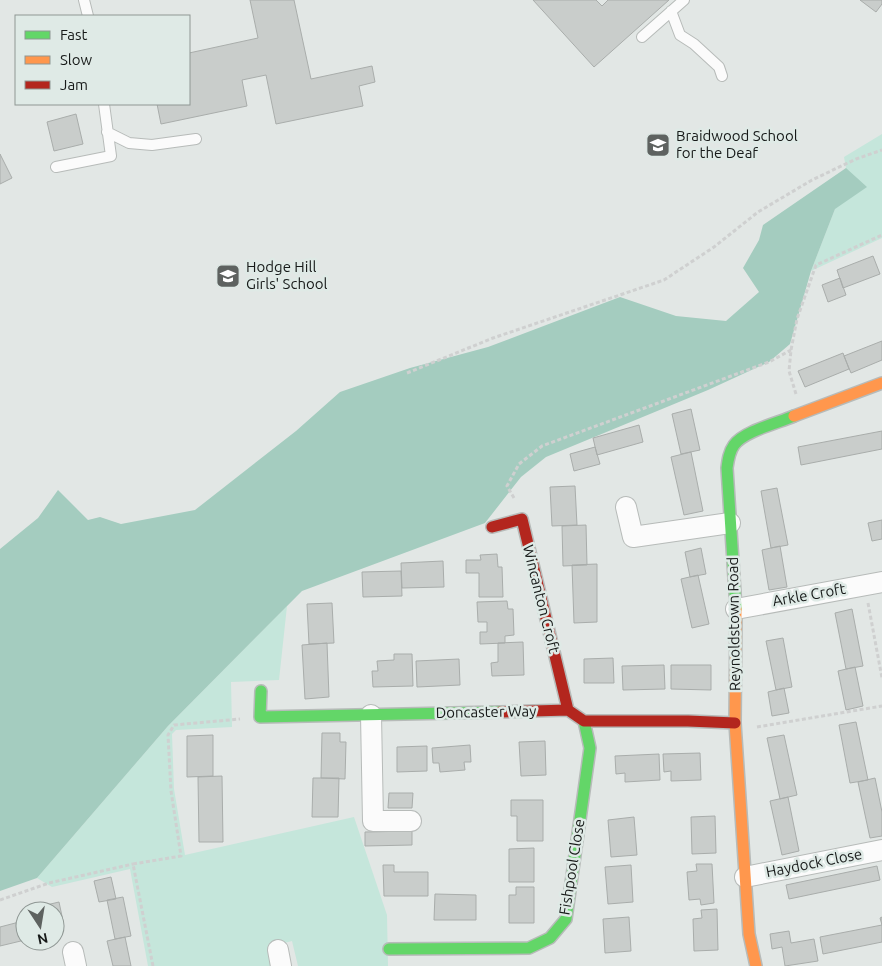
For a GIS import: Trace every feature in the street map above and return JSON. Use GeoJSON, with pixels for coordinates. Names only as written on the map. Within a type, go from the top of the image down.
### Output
{"type":"FeatureCollection","features":[{"type":"Feature","properties":{"kind":"street","name":"Reynoldstown Road"},"geometry":{"type":"LineString","coordinates":[[756,966],[749,934],[735,723],[736,609],[727,468],[730,449],[737,440],[751,433],[882,383]]}},
{"type":"Feature","properties":{"kind":"street"},"geometry":{"type":"LineString","coordinates":[[626,507],[632,537],[730,522]]}},
{"type":"Feature","properties":{"kind":"street"},"geometry":{"type":"LineString","coordinates":[[492,528],[522,519]]}},
{"type":"Feature","properties":{"kind":"street","name":"Wincanton Croft"},"geometry":{"type":"LineString","coordinates":[[522,519],[568,710]]}},
{"type":"Feature","properties":{"kind":"street","name":"Arkle Croft"},"geometry":{"type":"LineString","coordinates":[[736,609],[874,583]]}},
{"type":"Feature","properties":{"kind":"street"},"geometry":{"type":"LineString","coordinates":[[260,717],[261,692]]}},
{"type":"Feature","properties":{"kind":"street"},"geometry":{"type":"LineString","coordinates":[[568,710],[584,721],[735,723]]}},
{"type":"Feature","properties":{"kind":"street","name":"Doncaster Way"},"geometry":{"type":"LineString","coordinates":[[260,717],[568,710]]}},
{"type":"Feature","properties":{"kind":"street"},"geometry":{"type":"LineString","coordinates":[[371,715],[373,821],[411,821]]}},
{"type":"Feature","properties":{"kind":"street","name":"Fishpool Close"},"geometry":{"type":"LineString","coordinates":[[389,949],[529,948],[550,938],[566,919],[590,748],[584,721]]}},
{"type":"Feature","properties":{"kind":"street","name":"Haydock Close"},"geometry":{"type":"LineString","coordinates":[[745,877],[882,850]]}},
{"type":"Feature","properties":{"kind":"lane"},"geometry":{"type":"LineString","coordinates":[[84,0],[88,15]]}},
{"type":"Feature","properties":{"kind":"lane"},"geometry":{"type":"LineString","coordinates":[[642,37],[684,0]]}},
{"type":"Feature","properties":{"kind":"lane"},"geometry":{"type":"LineString","coordinates":[[671,12],[680,35],[694,44],[719,67],[722,76]]}},
{"type":"Feature","properties":{"kind":"lane"},"geometry":{"type":"LineString","coordinates":[[56,167],[111,156],[104,105]]}},
{"type":"Feature","properties":{"kind":"lane"},"geometry":{"type":"LineString","coordinates":[[107,132],[129,143],[152,145],[196,139]]}},
{"type":"Feature","properties":{"kind":"path"},"geometry":{"type":"LineString","coordinates":[[408,373],[493,338],[664,280],[714,247],[758,212],[812,180],[856,159],[882,150]]}},
{"type":"Feature","properties":{"kind":"path"},"geometry":{"type":"LineString","coordinates":[[802,414],[789,371],[797,319],[816,265],[882,235]]}},
{"type":"Feature","properties":{"kind":"path"},"geometry":{"type":"LineString","coordinates":[[522,519],[507,486],[519,464],[542,446],[769,362],[791,350]]}},
{"type":"Feature","properties":{"kind":"path"},"geometry":{"type":"LineString","coordinates":[[874,583],[882,678]]}},
{"type":"Feature","properties":{"kind":"path"},"geometry":{"type":"LineString","coordinates":[[735,723],[754,727],[882,706]]}},
{"type":"Feature","properties":{"kind":"path"},"geometry":{"type":"LineString","coordinates":[[0,900],[49,882],[133,864],[182,856],[171,791],[168,734],[174,725],[260,717]]}},
{"type":"Feature","properties":{"kind":"path"},"geometry":{"type":"LineString","coordinates":[[133,864],[153,966]]}},
{"type":"Feature","properties":{"kind":"green space"},"geometry":{"type":"Polygon","coordinates":[[[882,134],[882,238],[811,271],[835,209],[846,168],[844,157],[882,134]]]}},
{"type":"Feature","properties":{"kind":"green space"},"geometry":{"type":"Polygon","coordinates":[[[846,168],[867,187],[835,209],[811,271],[790,344],[769,362],[708,390],[546,457],[521,477],[485,523],[302,591],[168,726],[37,878],[0,891],[0,549],[38,518],[58,490],[88,520],[100,517],[121,524],[195,510],[296,431],[340,392],[410,368],[488,347],[620,297],[676,316],[726,321],[759,292],[743,268],[759,240],[763,225],[846,168]]]}},
{"type":"Feature","properties":{"kind":"green space"},"geometry":{"type":"Polygon","coordinates":[[[287,606],[279,680],[231,682],[232,727],[176,730],[172,734],[174,789],[185,855],[354,817],[387,915],[388,966],[298,966],[292,941],[273,946],[276,966],[148,966],[130,869],[52,887],[37,878],[168,726],[287,606]]]}},
{"type":"Feature","properties":{"kind":"building"},"geometry":{"type":"Polygon","coordinates":[[[250,0],[294,0],[311,79],[372,66],[375,82],[359,86],[363,106],[276,124],[266,75],[242,80],[247,106],[161,124],[157,105],[190,105],[190,53],[258,38],[250,0]]]}},
{"type":"Feature","properties":{"kind":"building"},"geometry":{"type":"Polygon","coordinates":[[[533,0],[596,0],[602,6],[608,0],[669,0],[594,67],[533,0]]]}},
{"type":"Feature","properties":{"kind":"building"},"geometry":{"type":"Polygon","coordinates":[[[860,0],[882,0],[882,4],[876,12],[860,0]]]}},
{"type":"Feature","properties":{"kind":"building"},"geometry":{"type":"Polygon","coordinates":[[[76,114],[83,144],[54,151],[47,122],[76,114]]]}},
{"type":"Feature","properties":{"kind":"building"},"geometry":{"type":"Polygon","coordinates":[[[0,154],[12,178],[0,184],[0,154]]]}},
{"type":"Feature","properties":{"kind":"building"},"geometry":{"type":"Polygon","coordinates":[[[873,256],[880,274],[843,288],[837,270],[873,256]]]}},
{"type":"Feature","properties":{"kind":"building"},"geometry":{"type":"Polygon","coordinates":[[[840,278],[846,295],[828,302],[822,285],[840,278]]]}},
{"type":"Feature","properties":{"kind":"building"},"geometry":{"type":"Polygon","coordinates":[[[882,341],[882,360],[851,373],[844,356],[882,341]]]}},
{"type":"Feature","properties":{"kind":"building"},"geometry":{"type":"Polygon","coordinates":[[[843,353],[849,369],[805,387],[798,371],[843,353]]]}},
{"type":"Feature","properties":{"kind":"building"},"geometry":{"type":"Polygon","coordinates":[[[691,409],[700,450],[681,454],[672,414],[691,409]]]}},
{"type":"Feature","properties":{"kind":"building"},"geometry":{"type":"Polygon","coordinates":[[[639,425],[643,442],[597,455],[593,438],[639,425]]]}},
{"type":"Feature","properties":{"kind":"building"},"geometry":{"type":"Polygon","coordinates":[[[882,431],[882,449],[801,465],[798,447],[882,431]]]}},
{"type":"Feature","properties":{"kind":"building"},"geometry":{"type":"Polygon","coordinates":[[[595,447],[600,464],[574,471],[570,454],[595,447]]]}},
{"type":"Feature","properties":{"kind":"building"},"geometry":{"type":"Polygon","coordinates":[[[691,452],[703,511],[684,515],[671,457],[691,452]]]}},
{"type":"Feature","properties":{"kind":"building"},"geometry":{"type":"Polygon","coordinates":[[[575,486],[577,525],[552,526],[550,487],[575,486]]]}},
{"type":"Feature","properties":{"kind":"building"},"geometry":{"type":"Polygon","coordinates":[[[777,488],[788,545],[771,548],[761,491],[777,488]]]}},
{"type":"Feature","properties":{"kind":"building"},"geometry":{"type":"Polygon","coordinates":[[[882,520],[882,539],[872,541],[868,523],[882,520]]]}},
{"type":"Feature","properties":{"kind":"building"},"geometry":{"type":"Polygon","coordinates":[[[586,525],[587,565],[563,566],[562,526],[586,525]]]}},
{"type":"Feature","properties":{"kind":"building"},"geometry":{"type":"Polygon","coordinates":[[[780,546],[787,587],[769,590],[762,550],[780,546]]]}},
{"type":"Feature","properties":{"kind":"building"},"geometry":{"type":"Polygon","coordinates":[[[701,548],[706,574],[690,577],[685,552],[701,548]]]}},
{"type":"Feature","properties":{"kind":"building"},"geometry":{"type":"Polygon","coordinates":[[[497,554],[498,567],[502,567],[503,597],[479,597],[479,573],[466,573],[466,560],[481,560],[480,555],[497,554]]]}},
{"type":"Feature","properties":{"kind":"building"},"geometry":{"type":"Polygon","coordinates":[[[443,561],[444,587],[402,588],[401,563],[443,561]]]}},
{"type":"Feature","properties":{"kind":"building"},"geometry":{"type":"Polygon","coordinates":[[[597,564],[597,622],[574,623],[572,565],[597,564]]]}},
{"type":"Feature","properties":{"kind":"building"},"geometry":{"type":"Polygon","coordinates":[[[401,571],[402,596],[363,597],[362,572],[401,571]]]}},
{"type":"Feature","properties":{"kind":"building"},"geometry":{"type":"Polygon","coordinates":[[[698,575],[709,624],[692,628],[681,579],[698,575]]]}},
{"type":"Feature","properties":{"kind":"building"},"geometry":{"type":"Polygon","coordinates":[[[507,601],[508,609],[513,609],[514,635],[505,636],[505,643],[480,644],[480,632],[487,632],[487,622],[478,622],[477,602],[507,601]]]}},
{"type":"Feature","properties":{"kind":"building"},"geometry":{"type":"Polygon","coordinates":[[[332,603],[334,643],[309,644],[307,604],[332,603]]]}},
{"type":"Feature","properties":{"kind":"building"},"geometry":{"type":"Polygon","coordinates":[[[852,609],[863,666],[846,669],[835,613],[852,609]]]}},
{"type":"Feature","properties":{"kind":"building"},"geometry":{"type":"Polygon","coordinates":[[[783,638],[792,687],[776,690],[766,641],[783,638]]]}},
{"type":"Feature","properties":{"kind":"building"},"geometry":{"type":"Polygon","coordinates":[[[523,642],[524,675],[492,676],[491,663],[498,662],[498,643],[523,642]]]}},
{"type":"Feature","properties":{"kind":"building"},"geometry":{"type":"Polygon","coordinates":[[[327,643],[329,697],[305,699],[302,645],[327,643]]]}},
{"type":"Feature","properties":{"kind":"building"},"geometry":{"type":"Polygon","coordinates":[[[394,654],[412,654],[413,686],[373,687],[372,671],[378,671],[377,661],[394,660],[394,654]]]}},
{"type":"Feature","properties":{"kind":"building"},"geometry":{"type":"Polygon","coordinates":[[[613,658],[614,683],[584,683],[584,659],[613,658]]]}},
{"type":"Feature","properties":{"kind":"building"},"geometry":{"type":"Polygon","coordinates":[[[459,659],[460,685],[417,687],[416,661],[459,659]]]}},
{"type":"Feature","properties":{"kind":"building"},"geometry":{"type":"Polygon","coordinates":[[[664,665],[665,689],[623,690],[622,666],[664,665]]]}},
{"type":"Feature","properties":{"kind":"building"},"geometry":{"type":"Polygon","coordinates":[[[671,665],[711,665],[711,690],[671,689],[671,665]]]}},
{"type":"Feature","properties":{"kind":"building"},"geometry":{"type":"Polygon","coordinates":[[[855,667],[863,706],[846,710],[838,671],[855,667]]]}},
{"type":"Feature","properties":{"kind":"building"},"geometry":{"type":"Polygon","coordinates":[[[784,688],[789,713],[772,716],[768,692],[784,688]]]}},
{"type":"Feature","properties":{"kind":"building"},"geometry":{"type":"Polygon","coordinates":[[[856,722],[868,780],[850,783],[839,725],[856,722]]]}},
{"type":"Feature","properties":{"kind":"building"},"geometry":{"type":"Polygon","coordinates":[[[322,733],[340,733],[340,742],[346,742],[345,779],[321,778],[322,733]]]}},
{"type":"Feature","properties":{"kind":"building"},"geometry":{"type":"Polygon","coordinates":[[[213,735],[213,776],[187,777],[187,736],[213,735]]]}},
{"type":"Feature","properties":{"kind":"building"},"geometry":{"type":"Polygon","coordinates":[[[784,735],[797,795],[780,799],[767,738],[784,735]]]}},
{"type":"Feature","properties":{"kind":"building"},"geometry":{"type":"Polygon","coordinates":[[[545,741],[546,775],[521,776],[519,742],[545,741]]]}},
{"type":"Feature","properties":{"kind":"building"},"geometry":{"type":"Polygon","coordinates":[[[470,745],[471,762],[464,762],[465,770],[440,772],[439,763],[433,763],[432,748],[470,745]]]}},
{"type":"Feature","properties":{"kind":"building"},"geometry":{"type":"Polygon","coordinates":[[[427,746],[427,771],[397,772],[397,747],[427,746]]]}},
{"type":"Feature","properties":{"kind":"building"},"geometry":{"type":"Polygon","coordinates":[[[700,753],[701,780],[671,781],[671,771],[664,772],[663,754],[700,753]]]}},
{"type":"Feature","properties":{"kind":"building"},"geometry":{"type":"Polygon","coordinates":[[[659,754],[660,780],[625,782],[625,773],[616,774],[615,756],[659,754]]]}},
{"type":"Feature","properties":{"kind":"building"},"geometry":{"type":"Polygon","coordinates":[[[222,776],[223,842],[199,842],[198,777],[222,776]]]}},
{"type":"Feature","properties":{"kind":"building"},"geometry":{"type":"Polygon","coordinates":[[[313,778],[339,778],[338,817],[312,817],[313,778]]]}},
{"type":"Feature","properties":{"kind":"building"},"geometry":{"type":"Polygon","coordinates":[[[875,778],[882,812],[882,836],[870,838],[858,782],[875,778]]]}},
{"type":"Feature","properties":{"kind":"building"},"geometry":{"type":"Polygon","coordinates":[[[389,793],[413,793],[412,808],[388,808],[389,793]]]}},
{"type":"Feature","properties":{"kind":"building"},"geometry":{"type":"Polygon","coordinates":[[[788,797],[799,851],[782,855],[770,801],[788,797]]]}},
{"type":"Feature","properties":{"kind":"building"},"geometry":{"type":"Polygon","coordinates":[[[511,800],[543,800],[543,841],[517,841],[517,816],[511,816],[511,800]]]}},
{"type":"Feature","properties":{"kind":"building"},"geometry":{"type":"Polygon","coordinates":[[[715,816],[716,853],[692,854],[691,817],[715,816]]]}},
{"type":"Feature","properties":{"kind":"building"},"geometry":{"type":"Polygon","coordinates":[[[634,817],[637,855],[611,857],[608,820],[634,817]]]}},
{"type":"Feature","properties":{"kind":"building"},"geometry":{"type":"Polygon","coordinates":[[[412,831],[412,845],[365,846],[365,832],[412,831]]]}},
{"type":"Feature","properties":{"kind":"building"},"geometry":{"type":"Polygon","coordinates":[[[534,848],[534,882],[509,882],[509,849],[534,848]]]}},
{"type":"Feature","properties":{"kind":"building"},"geometry":{"type":"Polygon","coordinates":[[[696,864],[712,864],[714,903],[701,905],[700,899],[689,900],[687,872],[697,871],[696,864]]]}},
{"type":"Feature","properties":{"kind":"building"},"geometry":{"type":"Polygon","coordinates":[[[383,865],[394,865],[394,872],[428,872],[428,896],[384,896],[383,865]]]}},
{"type":"Feature","properties":{"kind":"building"},"geometry":{"type":"Polygon","coordinates":[[[631,865],[633,902],[608,904],[605,867],[631,865]]]}},
{"type":"Feature","properties":{"kind":"building"},"geometry":{"type":"Polygon","coordinates":[[[877,866],[880,880],[789,899],[786,885],[877,866]]]}},
{"type":"Feature","properties":{"kind":"building"},"geometry":{"type":"Polygon","coordinates":[[[111,877],[116,899],[99,902],[94,881],[111,877]]]}},
{"type":"Feature","properties":{"kind":"building"},"geometry":{"type":"Polygon","coordinates":[[[516,887],[534,887],[534,923],[509,923],[509,895],[516,895],[516,887]]]}},
{"type":"Feature","properties":{"kind":"building"},"geometry":{"type":"Polygon","coordinates":[[[435,894],[476,895],[476,920],[434,920],[435,894]]]}},
{"type":"Feature","properties":{"kind":"building"},"geometry":{"type":"Polygon","coordinates":[[[123,897],[131,936],[115,939],[107,900],[123,897]]]}},
{"type":"Feature","properties":{"kind":"building"},"geometry":{"type":"Polygon","coordinates":[[[717,909],[718,950],[694,951],[693,919],[702,918],[701,910],[717,909]]]}},
{"type":"Feature","properties":{"kind":"building"},"geometry":{"type":"Polygon","coordinates":[[[629,917],[631,951],[605,953],[603,919],[629,917]]]}},
{"type":"Feature","properties":{"kind":"building"},"geometry":{"type":"Polygon","coordinates":[[[15,923],[15,942],[0,946],[0,927],[15,923]]]}},
{"type":"Feature","properties":{"kind":"building"},"geometry":{"type":"Polygon","coordinates":[[[882,925],[882,942],[823,954],[820,937],[882,925]]]}},
{"type":"Feature","properties":{"kind":"building"},"geometry":{"type":"Polygon","coordinates":[[[789,931],[791,943],[814,939],[818,961],[785,966],[782,947],[772,949],[770,934],[789,931]]]}},
{"type":"Feature","properties":{"kind":"building"},"geometry":{"type":"Polygon","coordinates":[[[125,937],[131,966],[113,966],[107,941],[125,937]]]}},
{"type":"Feature","properties":{"kind":"traffic: fast"},"geometry":{"type":"LineString","coordinates":[[736,609],[728,459],[734,445],[745,436],[794,416]]}},
{"type":"Feature","properties":{"kind":"traffic: fast"},"geometry":{"type":"LineString","coordinates":[[261,691],[260,717],[500,712]]}},
{"type":"Feature","properties":{"kind":"traffic: fast"},"geometry":{"type":"LineString","coordinates":[[389,949],[529,948],[550,938],[566,919],[590,748],[584,721]]}},
{"type":"Feature","properties":{"kind":"traffic: slow"},"geometry":{"type":"LineString","coordinates":[[794,416],[882,383]]}},
{"type":"Feature","properties":{"kind":"traffic: slow"},"geometry":{"type":"LineString","coordinates":[[736,609],[735,723],[749,934],[756,966]]}},
{"type":"Feature","properties":{"kind":"traffic: jam"},"geometry":{"type":"LineString","coordinates":[[492,527],[522,519],[568,710]]}},
{"type":"Feature","properties":{"kind":"traffic: jam"},"geometry":{"type":"LineString","coordinates":[[500,712],[568,710],[584,721],[735,723]]}},
{"type":"Feature","properties":{"kind":"place","name":"Braidwood School for the Deaf"},"geometry":{"type":"Point","coordinates":[658,145]}},
{"type":"Feature","properties":{"kind":"place","name":"Hodge Hill Girls' School"},"geometry":{"type":"Point","coordinates":[228,276]}}]}
